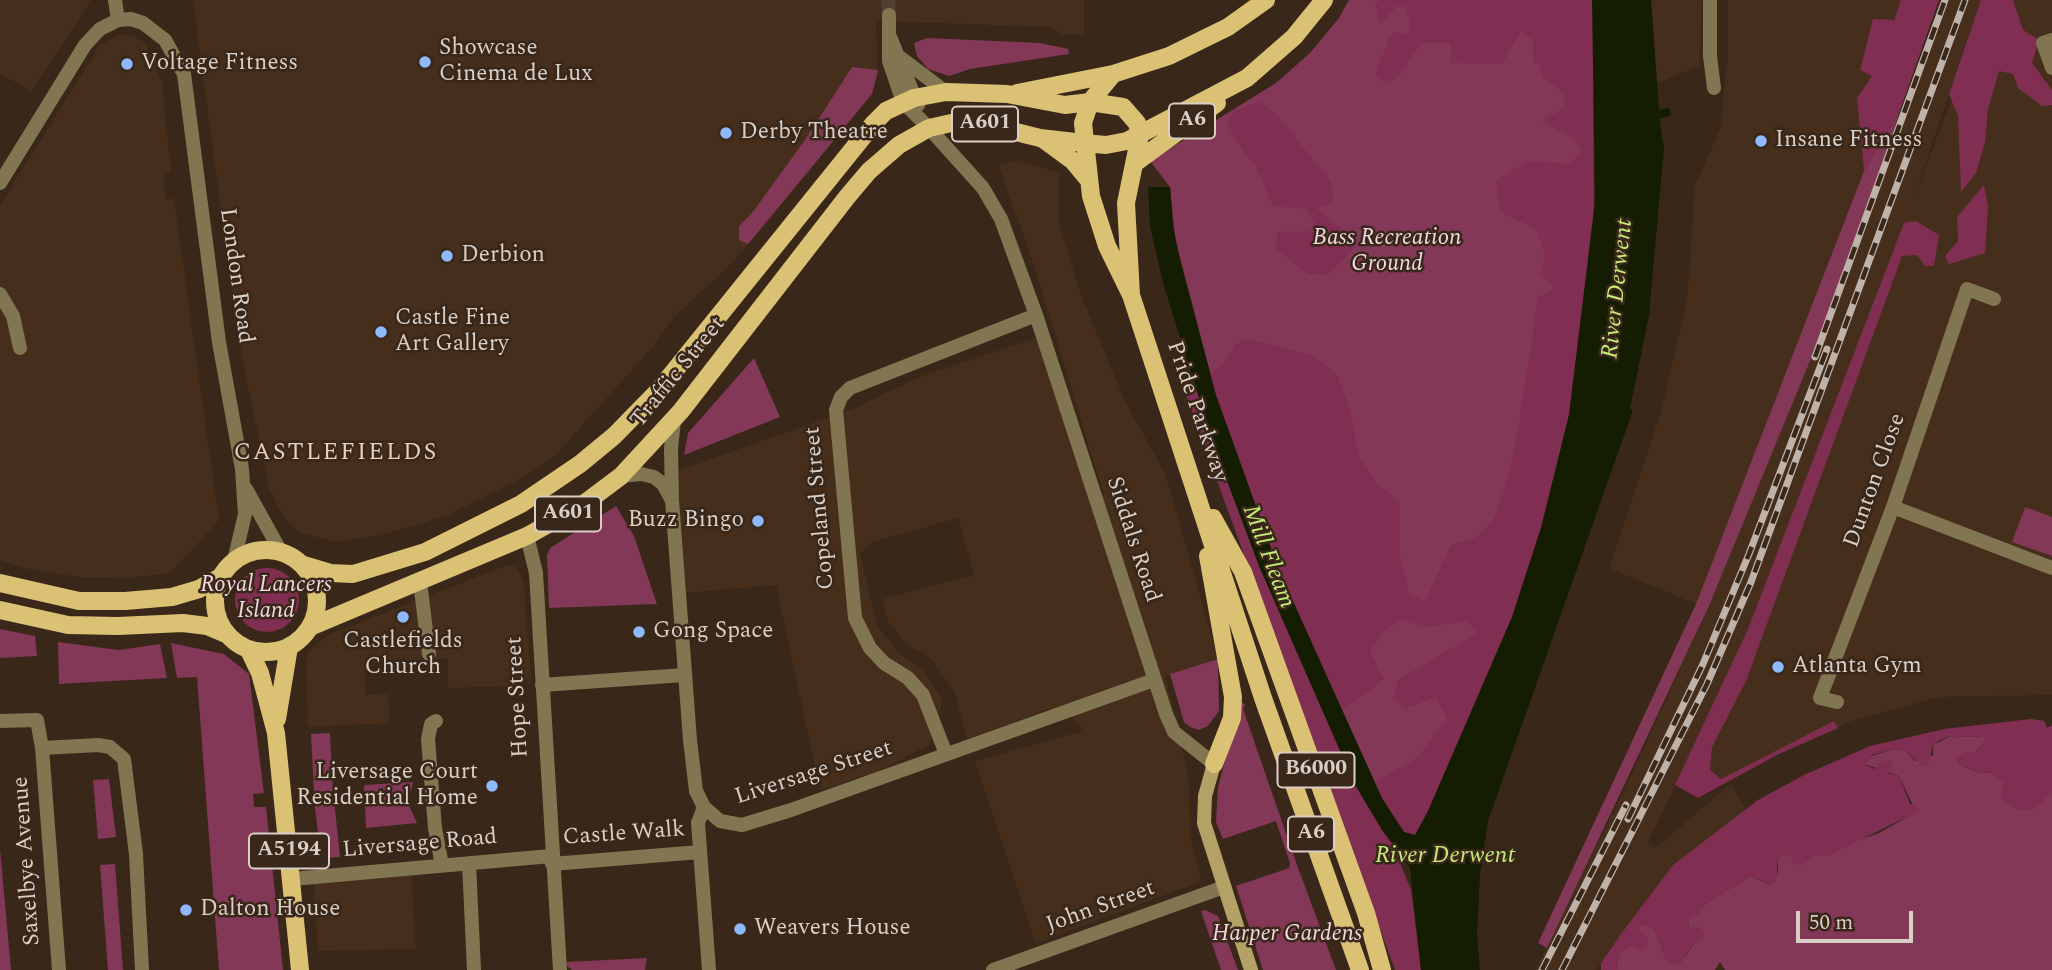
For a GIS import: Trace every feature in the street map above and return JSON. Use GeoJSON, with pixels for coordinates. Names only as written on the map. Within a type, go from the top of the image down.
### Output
{"type":"FeatureCollection","features":[{"type":"Feature","properties":{"kind":"main road","name":"A601"},"geometry":{"type":"LineString","coordinates":[[1007,94],[1113,74],[1169,56],[1228,27],[1266,0]]}},
{"type":"Feature","properties":{"kind":"main road","name":"A601"},"geometry":{"type":"LineString","coordinates":[[1040,138],[1084,144],[1118,143],[1140,135],[1247,78],[1294,37],[1324,0]]}},
{"type":"Feature","properties":{"kind":"main road","name":"Pride Parkway"},"geometry":{"type":"LineString","coordinates":[[1113,74],[1090,102],[1083,123],[1087,178],[1107,246],[1131,295],[1263,698],[1360,970]]}},
{"type":"Feature","properties":{"kind":"main road","name":"A6"},"geometry":{"type":"LineString","coordinates":[[1131,295],[1126,203],[1135,163],[1247,78]]}},
{"type":"Feature","properties":{"kind":"main road","name":"Traffic Street"},"geometry":{"type":"LineString","coordinates":[[301,564],[331,573],[353,574],[450,542],[513,509],[580,464],[648,402],[881,116],[908,100],[946,92],[1007,94]]}},
{"type":"Feature","properties":{"kind":"main road"},"geometry":{"type":"LineString","coordinates":[[1007,94],[1065,105],[1090,102],[1123,107],[1137,123],[1140,135],[1135,163]]}},
{"type":"Feature","properties":{"kind":"main road","name":"Traffic Street"},"geometry":{"type":"LineString","coordinates":[[310,627],[527,536],[581,506],[621,476],[674,420],[869,171],[899,145],[929,128],[956,122],[980,123],[1040,138]]}},
{"type":"Feature","properties":{"kind":"main road"},"geometry":{"type":"LineString","coordinates":[[1040,138],[1073,161],[1087,178]]}},
{"type":"Feature","properties":{"kind":"main road"},"geometry":{"type":"LineString","coordinates":[[1195,484],[1233,697],[1232,718],[1206,791],[1204,816],[1251,970]]}},
{"type":"Feature","properties":{"kind":"main road","name":"B6000"},"geometry":{"type":"LineString","coordinates":[[1195,484],[1244,572],[1358,889],[1382,970]]}},
{"type":"Feature","properties":{"kind":"main road"},"geometry":{"type":"LineString","coordinates":[[0,583],[79,601],[172,597],[199,589],[219,578],[234,561],[256,551],[281,552]]}},
{"type":"Feature","properties":{"kind":"main road","name":"A601"},"geometry":{"type":"LineString","coordinates":[[281,552],[301,564]]}},
{"type":"Feature","properties":{"kind":"main road"},"geometry":{"type":"LineString","coordinates":[[301,564],[311,578],[316,594],[316,611],[310,627]]}},
{"type":"Feature","properties":{"kind":"main road"},"geometry":{"type":"LineString","coordinates":[[219,578],[215,603],[217,618],[226,634]]}},
{"type":"Feature","properties":{"kind":"main road"},"geometry":{"type":"LineString","coordinates":[[0,610],[68,625],[183,623],[207,626],[226,634],[249,650],[268,653],[289,647],[276,733]]}},
{"type":"Feature","properties":{"kind":"main road","name":"A601"},"geometry":{"type":"LineString","coordinates":[[289,647],[310,627]]}},
{"type":"Feature","properties":{"kind":"main road","name":"A5194"},"geometry":{"type":"LineString","coordinates":[[249,650],[260,673],[276,733],[300,970]]}},
{"type":"Feature","properties":{"kind":"street"},"geometry":{"type":"LineString","coordinates":[[0,183],[85,45],[100,29],[118,20],[115,0]]}},
{"type":"Feature","properties":{"kind":"street"},"geometry":{"type":"LineString","coordinates":[[1710,0],[1710,56],[1714,88]]}},
{"type":"Feature","properties":{"kind":"street"},"geometry":{"type":"LineString","coordinates":[[889,15],[889,61],[908,100]]}},
{"type":"Feature","properties":{"kind":"street","name":"London Road"},"geometry":{"type":"LineString","coordinates":[[118,20],[138,21],[158,33],[172,49],[184,74],[219,342],[244,484],[243,523],[234,561]]}},
{"type":"Feature","properties":{"kind":"street"},"geometry":{"type":"LineString","coordinates":[[890,36],[900,57],[908,100]]}},
{"type":"Feature","properties":{"kind":"street"},"geometry":{"type":"LineString","coordinates":[[2052,40],[2043,43],[2052,68]]}},
{"type":"Feature","properties":{"kind":"street"},"geometry":{"type":"LineString","coordinates":[[900,57],[946,92]]}},
{"type":"Feature","properties":{"kind":"street","name":"Siddals Road"},"geometry":{"type":"LineString","coordinates":[[908,100],[994,203],[1036,315],[1154,680],[1174,732],[1214,764]]}},
{"type":"Feature","properties":{"kind":"street","name":"Dunton Close"},"geometry":{"type":"LineString","coordinates":[[1837,702],[1820,698],[1893,508],[1967,289],[1994,299]]}},
{"type":"Feature","properties":{"kind":"street"},"geometry":{"type":"LineString","coordinates":[[0,294],[13,316],[20,348]]}},
{"type":"Feature","properties":{"kind":"street","name":"Copeland Street"},"geometry":{"type":"LineString","coordinates":[[946,754],[923,695],[908,678],[884,663],[870,648],[855,618],[836,438],[837,407],[841,397],[850,388],[1036,315]]}},
{"type":"Feature","properties":{"kind":"street","name":"Liversage Street"},"geometry":{"type":"LineString","coordinates":[[674,420],[671,449],[672,500],[684,675],[696,791],[704,807],[720,821],[742,825],[1154,680]]}},
{"type":"Feature","properties":{"kind":"street"},"geometry":{"type":"LineString","coordinates":[[621,476],[641,474],[654,477],[663,484],[672,500]]}},
{"type":"Feature","properties":{"kind":"street","name":"London Road"},"geometry":{"type":"LineString","coordinates":[[244,484],[281,552]]}},
{"type":"Feature","properties":{"kind":"street"},"geometry":{"type":"LineString","coordinates":[[1893,508],[2052,568]]}},
{"type":"Feature","properties":{"kind":"street","name":"Hope Street"},"geometry":{"type":"LineString","coordinates":[[527,536],[536,573],[561,970]]}},
{"type":"Feature","properties":{"kind":"street"},"geometry":{"type":"LineString","coordinates":[[420,582],[429,654]]}},
{"type":"Feature","properties":{"kind":"street"},"geometry":{"type":"LineString","coordinates":[[542,685],[684,675]]}},
{"type":"Feature","properties":{"kind":"street","name":"Saxelbye Avenue"},"geometry":{"type":"LineString","coordinates":[[0,721],[37,720],[42,748],[59,970]]}},
{"type":"Feature","properties":{"kind":"street"},"geometry":{"type":"LineString","coordinates":[[436,721],[431,724],[428,739],[435,828],[442,865]]}},
{"type":"Feature","properties":{"kind":"street"},"geometry":{"type":"LineString","coordinates":[[42,748],[110,747],[124,759],[136,854],[142,970]]}},
{"type":"Feature","properties":{"kind":"street"},"geometry":{"type":"LineString","coordinates":[[704,807],[698,823],[709,970]]}},
{"type":"Feature","properties":{"kind":"street","name":"Castle Walk"},"geometry":{"type":"LineString","coordinates":[[552,860],[700,852]]}},
{"type":"Feature","properties":{"kind":"street","name":"Liversage Road"},"geometry":{"type":"LineString","coordinates":[[292,879],[469,863],[552,860]]}},
{"type":"Feature","properties":{"kind":"street"},"geometry":{"type":"LineString","coordinates":[[469,863],[474,970]]}},
{"type":"Feature","properties":{"kind":"street","name":"John Street"},"geometry":{"type":"LineString","coordinates":[[993,970],[1017,966],[1224,887]]}},
{"type":"Feature","properties":{"kind":"shaded area"},"geometry":{"type":"Polygon","coordinates":[[[0,0],[91,0],[32,91],[0,74],[0,0]]]}},
{"type":"Feature","properties":{"kind":"shaded area","name":"Derbion"},"geometry":{"type":"Polygon","coordinates":[[[193,0],[1084,0],[1084,35],[1063,35],[1049,27],[876,21],[878,74],[872,94],[767,223],[727,268],[675,316],[656,343],[554,457],[519,480],[448,515],[383,535],[334,542],[299,532],[285,519],[269,489],[238,338],[193,0]]]}},
{"type":"Feature","properties":{"kind":"shaded area"},"geometry":{"type":"Polygon","coordinates":[[[1651,0],[1702,0],[1699,66],[1657,83],[1651,0]]]}},
{"type":"Feature","properties":{"kind":"shaded area"},"geometry":{"type":"Polygon","coordinates":[[[1728,0],[1901,0],[1894,20],[1873,20],[1860,70],[1872,76],[1858,97],[1864,171],[1696,604],[1609,568],[1662,408],[1687,300],[1695,186],[1720,129],[1728,57],[1728,0]]]}},
{"type":"Feature","properties":{"kind":"shaded area"},"geometry":{"type":"Polygon","coordinates":[[[1941,0],[1981,0],[1913,199],[1991,0],[2052,0],[2052,695],[1939,697],[1852,721],[1721,779],[1688,758],[1648,843],[1656,848],[1731,783],[1746,810],[1673,865],[1596,970],[1535,970],[1627,784],[1709,606],[1855,240],[1941,0]]]}},
{"type":"Feature","properties":{"kind":"shaded area"},"geometry":{"type":"Polygon","coordinates":[[[121,34],[134,36],[145,43],[162,82],[171,173],[163,175],[166,199],[174,199],[219,520],[171,573],[129,578],[78,577],[23,568],[0,560],[0,205],[100,45],[121,34]]]}},
{"type":"Feature","properties":{"kind":"shaded area"},"geometry":{"type":"Polygon","coordinates":[[[1018,160],[1059,173],[1057,219],[1084,303],[1126,403],[1166,475],[1218,659],[1165,676],[1188,774],[1192,846],[1202,881],[1036,943],[975,761],[1083,731],[1066,709],[1045,710],[967,740],[955,693],[933,661],[922,652],[909,647],[888,622],[883,599],[973,575],[976,582],[958,518],[873,542],[860,554],[877,626],[900,654],[924,671],[943,700],[929,745],[877,772],[820,790],[776,585],[686,593],[677,471],[855,408],[919,377],[1036,338],[1089,483],[1104,496],[1032,259],[998,165],[1018,160]]]}},
{"type":"Feature","properties":{"kind":"shaded area"},"geometry":{"type":"Polygon","coordinates":[[[507,565],[517,567],[524,582],[531,677],[519,686],[448,688],[448,658],[364,664],[366,695],[388,694],[390,723],[308,727],[306,667],[307,655],[312,648],[328,635],[507,565]]]}},
{"type":"Feature","properties":{"kind":"shaded area"},"geometry":{"type":"Polygon","coordinates":[[[411,873],[416,949],[318,951],[313,880],[411,873]]]}},
{"type":"Feature","properties":{"kind":"green space","name":"Bass Recreation Ground"},"geometry":{"type":"Polygon","coordinates":[[[1349,0],[1592,0],[1595,87],[1512,617],[1428,811],[1382,798],[1339,706],[1216,395],[1175,238],[1170,187],[1150,161],[1276,83],[1310,53],[1339,18],[1349,0]]]}},
{"type":"Feature","properties":{"kind":"green space"},"geometry":{"type":"Polygon","coordinates":[[[1380,0],[1592,0],[1593,3],[1594,221],[1569,415],[1541,528],[1512,617],[1428,812],[1400,863],[1411,890],[1421,970],[1395,970],[1183,387],[1204,378],[1225,363],[1235,344],[1249,339],[1314,356],[1337,375],[1351,412],[1359,458],[1376,482],[1400,503],[1400,556],[1409,593],[1425,602],[1451,545],[1476,537],[1494,519],[1507,482],[1519,423],[1538,298],[1555,288],[1540,276],[1545,254],[1536,229],[1500,212],[1496,181],[1527,161],[1571,164],[1581,150],[1571,137],[1541,121],[1564,108],[1564,93],[1541,77],[1540,65],[1533,62],[1533,40],[1520,32],[1502,64],[1450,63],[1451,43],[1421,43],[1402,73],[1387,84],[1375,75],[1390,35],[1396,32],[1407,35],[1410,24],[1406,7],[1397,6],[1381,24],[1375,4],[1380,0]],[[1401,620],[1384,631],[1370,651],[1384,679],[1338,714],[1371,784],[1417,758],[1447,719],[1435,697],[1405,709],[1394,697],[1398,680],[1477,633],[1467,621],[1428,627],[1401,620]]]}},
{"type":"Feature","properties":{"kind":"green space"},"geometry":{"type":"Polygon","coordinates":[[[1901,0],[1939,0],[1899,113],[1864,171],[1857,98],[1872,76],[1860,70],[1873,19],[1894,20],[1901,0]]]}},
{"type":"Feature","properties":{"kind":"green space"},"geometry":{"type":"Polygon","coordinates":[[[1981,0],[2013,0],[2023,30],[2039,40],[2032,63],[2052,90],[2052,105],[2042,106],[2018,88],[2013,74],[1999,71],[1988,109],[1985,142],[1976,173],[1961,192],[1958,116],[1949,94],[1981,0]]]}},
{"type":"Feature","properties":{"kind":"green space"},"geometry":{"type":"Polygon","coordinates":[[[927,38],[1040,43],[1068,49],[1069,54],[970,69],[949,76],[928,69],[917,56],[914,43],[927,38]]]}},
{"type":"Feature","properties":{"kind":"green space"},"geometry":{"type":"Polygon","coordinates":[[[852,67],[878,70],[872,94],[748,244],[739,240],[739,226],[752,213],[805,140],[852,67]]]}},
{"type":"Feature","properties":{"kind":"green space"},"geometry":{"type":"Polygon","coordinates":[[[1259,102],[1278,116],[1331,182],[1334,202],[1316,208],[1358,243],[1328,275],[1308,274],[1276,249],[1277,232],[1318,231],[1307,209],[1273,206],[1254,162],[1247,157],[1227,124],[1234,111],[1259,102]]]}},
{"type":"Feature","properties":{"kind":"green space"},"geometry":{"type":"Polygon","coordinates":[[[1899,113],[1847,271],[1709,606],[1547,948],[1538,943],[1696,604],[1864,171],[1899,113]]]}},
{"type":"Feature","properties":{"kind":"green space"},"geometry":{"type":"Polygon","coordinates":[[[1984,185],[1988,207],[1985,253],[1949,264],[1945,256],[1958,241],[1957,217],[1984,185]]]}},
{"type":"Feature","properties":{"kind":"green space"},"geometry":{"type":"Polygon","coordinates":[[[1916,221],[1939,235],[1934,266],[1925,266],[1917,255],[1902,256],[1746,681],[1712,747],[1710,770],[1721,779],[1834,721],[1838,728],[1777,755],[1698,798],[1675,785],[1748,629],[1904,223],[1916,221]]]}},
{"type":"Feature","properties":{"kind":"green space"},"geometry":{"type":"Polygon","coordinates":[[[754,358],[780,417],[684,455],[688,433],[754,358]]]}},
{"type":"Feature","properties":{"kind":"green space"},"geometry":{"type":"Polygon","coordinates":[[[616,506],[634,536],[657,604],[549,608],[547,555],[550,548],[616,506]]]}},
{"type":"Feature","properties":{"kind":"green space"},"geometry":{"type":"Polygon","coordinates":[[[2025,507],[2052,517],[2052,556],[2012,542],[2025,507]]]}},
{"type":"Feature","properties":{"kind":"green space","name":"Royal Lancers Island"},"geometry":{"type":"Polygon","coordinates":[[[267,568],[285,574],[293,582],[299,600],[293,618],[285,626],[267,632],[249,626],[241,618],[235,600],[241,582],[249,574],[267,568]]]}},
{"type":"Feature","properties":{"kind":"green space"},"geometry":{"type":"Polygon","coordinates":[[[0,629],[35,636],[37,656],[0,658],[0,629]]]}},
{"type":"Feature","properties":{"kind":"green space"},"geometry":{"type":"Polygon","coordinates":[[[58,642],[119,650],[160,644],[167,678],[59,684],[58,642]]]}},
{"type":"Feature","properties":{"kind":"green space"},"geometry":{"type":"Polygon","coordinates":[[[171,643],[224,654],[249,674],[264,793],[253,794],[254,807],[266,807],[283,970],[219,970],[197,677],[177,678],[171,643]]]}},
{"type":"Feature","properties":{"kind":"green space"},"geometry":{"type":"Polygon","coordinates":[[[1218,659],[1219,711],[1208,726],[1199,730],[1190,727],[1184,722],[1170,674],[1218,659]]]}},
{"type":"Feature","properties":{"kind":"green space","name":"Harper Gardens"},"geometry":{"type":"Polygon","coordinates":[[[1241,701],[1245,705],[1243,709],[1336,970],[1263,970],[1236,886],[1289,868],[1290,863],[1276,821],[1223,839],[1216,822],[1218,787],[1241,701]]]}},
{"type":"Feature","properties":{"kind":"green space"},"geometry":{"type":"Polygon","coordinates":[[[2031,719],[2044,721],[2047,728],[2052,725],[2052,792],[2035,809],[2017,809],[2000,798],[2006,781],[1996,779],[1992,773],[1977,772],[1959,764],[1955,757],[1967,752],[1973,754],[1983,744],[1985,737],[1951,736],[1940,740],[1933,745],[1928,765],[1922,766],[1906,751],[1894,749],[1872,755],[1865,765],[1875,769],[1882,761],[1890,760],[1894,763],[1888,773],[1899,776],[1910,804],[1917,805],[1917,812],[1825,857],[1818,854],[1802,865],[1794,864],[1789,854],[1778,857],[1776,881],[1771,885],[1750,876],[1705,904],[1698,915],[1688,918],[1689,929],[1696,926],[1703,930],[1705,938],[1691,947],[1679,966],[1667,961],[1653,927],[1641,923],[1638,930],[1647,937],[1648,946],[1641,951],[1630,946],[1619,953],[1616,970],[1601,970],[1601,963],[1673,865],[1758,800],[1804,775],[1870,746],[1944,729],[2031,719]]]}},
{"type":"Feature","properties":{"kind":"green space"},"geometry":{"type":"Polygon","coordinates":[[[330,733],[333,791],[314,792],[311,734],[330,733]]]}},
{"type":"Feature","properties":{"kind":"green space"},"geometry":{"type":"Polygon","coordinates":[[[1951,736],[1985,737],[1983,744],[1973,754],[1956,757],[1959,764],[1977,772],[1992,773],[2006,781],[2003,788],[2052,792],[2052,970],[1725,970],[1720,962],[1715,970],[1616,970],[1619,953],[1630,946],[1640,923],[1653,927],[1667,961],[1685,957],[1702,931],[1696,927],[1689,929],[1688,918],[1698,914],[1705,904],[1750,876],[1771,885],[1778,871],[1778,857],[1790,854],[1813,856],[1879,833],[1916,812],[1899,776],[1864,764],[1872,756],[1894,749],[1906,751],[1915,761],[1933,755],[1933,745],[1951,736]]]}},
{"type":"Feature","properties":{"kind":"green space"},"geometry":{"type":"Polygon","coordinates":[[[109,779],[116,837],[98,839],[93,780],[109,779]]]}},
{"type":"Feature","properties":{"kind":"green space"},"geometry":{"type":"Polygon","coordinates":[[[413,782],[408,803],[417,823],[366,828],[364,785],[413,782]]]}},
{"type":"Feature","properties":{"kind":"green space"},"geometry":{"type":"Polygon","coordinates":[[[334,799],[340,857],[321,858],[314,800],[334,799]]]}},
{"type":"Feature","properties":{"kind":"green space"},"geometry":{"type":"Polygon","coordinates":[[[0,849],[11,970],[0,970],[0,849]]]}},
{"type":"Feature","properties":{"kind":"green space"},"geometry":{"type":"Polygon","coordinates":[[[115,864],[123,970],[108,970],[100,865],[115,864]]]}},
{"type":"Feature","properties":{"kind":"green space"},"geometry":{"type":"Polygon","coordinates":[[[1201,911],[1218,916],[1238,970],[1221,970],[1201,911]]]}},
{"type":"Feature","properties":{"kind":"green space"},"geometry":{"type":"Polygon","coordinates":[[[647,958],[645,970],[572,970],[566,965],[566,962],[647,958]]]}},
{"type":"Feature","properties":{"kind":"water","name":"River Derwent"},"geometry":{"type":"Polygon","coordinates":[[[1592,0],[1651,0],[1659,110],[1669,108],[1671,115],[1660,119],[1664,148],[1649,315],[1630,409],[1633,410],[1488,821],[1480,876],[1477,934],[1480,970],[1421,970],[1410,868],[1382,830],[1355,785],[1259,566],[1215,449],[1163,283],[1150,226],[1148,187],[1170,187],[1173,225],[1180,261],[1216,395],[1279,570],[1382,798],[1404,832],[1415,835],[1428,811],[1512,617],[1541,528],[1569,415],[1595,201],[1592,0]]]}},
{"type":"Feature","properties":{"kind":"tunnel"},"geometry":{"type":"LineString","coordinates":[[888,0],[889,15]]}},
{"type":"Feature","properties":{"kind":"railway"},"geometry":{"type":"LineString","coordinates":[[1815,357],[1945,0]]}},
{"type":"Feature","properties":{"kind":"railway"},"geometry":{"type":"LineString","coordinates":[[1562,970],[1707,684],[1751,582],[1965,0]]}},
{"type":"Feature","properties":{"kind":"railway"},"geometry":{"type":"LineString","coordinates":[[1628,819],[1703,664],[1749,554],[1827,349]]}},
{"type":"Feature","properties":{"kind":"railway"},"geometry":{"type":"LineString","coordinates":[[1542,970],[1626,805]]}},
{"type":"Feature","properties":{"kind":"place","name":"Showcase Cinema de Lux"},"geometry":{"type":"Point","coordinates":[425,62]}},
{"type":"Feature","properties":{"kind":"place","name":"Voltage Fitness"},"geometry":{"type":"Point","coordinates":[127,64]}},
{"type":"Feature","properties":{"kind":"place","name":"Derby Theatre"},"geometry":{"type":"Point","coordinates":[726,133]}},
{"type":"Feature","properties":{"kind":"place","name":"Insane Fitness"},"geometry":{"type":"Point","coordinates":[1761,141]}},
{"type":"Feature","properties":{"kind":"place","name":"Derbion"},"geometry":{"type":"Point","coordinates":[447,256]}},
{"type":"Feature","properties":{"kind":"place","name":"Castle Fine Art Gallery"},"geometry":{"type":"Point","coordinates":[381,332]}},
{"type":"Feature","properties":{"kind":"place","name":"Buzz Bingo"},"geometry":{"type":"Point","coordinates":[758,521]}},
{"type":"Feature","properties":{"kind":"place","name":"Castlefields Church"},"geometry":{"type":"Point","coordinates":[403,617]}},
{"type":"Feature","properties":{"kind":"place","name":"Gong Space"},"geometry":{"type":"Point","coordinates":[639,632]}},
{"type":"Feature","properties":{"kind":"place","name":"Atlanta Gym"},"geometry":{"type":"Point","coordinates":[1778,667]}},
{"type":"Feature","properties":{"kind":"place","name":"Liversage Court Residential Home"},"geometry":{"type":"Point","coordinates":[492,786]}},
{"type":"Feature","properties":{"kind":"place","name":"Dalton House"},"geometry":{"type":"Point","coordinates":[186,910]}},
{"type":"Feature","properties":{"kind":"place","name":"Weavers House"},"geometry":{"type":"Point","coordinates":[740,929]}},
{"type":"Feature","properties":{"kind":"district","name":"CASTLEFIELDS"},"geometry":{"type":"Point","coordinates":[336,454]}},
{"type":"Feature","properties":{"kind":"water label","name":"Mill Fleam"},"geometry":{"type":"Point","coordinates":[1267,557]}}]}
